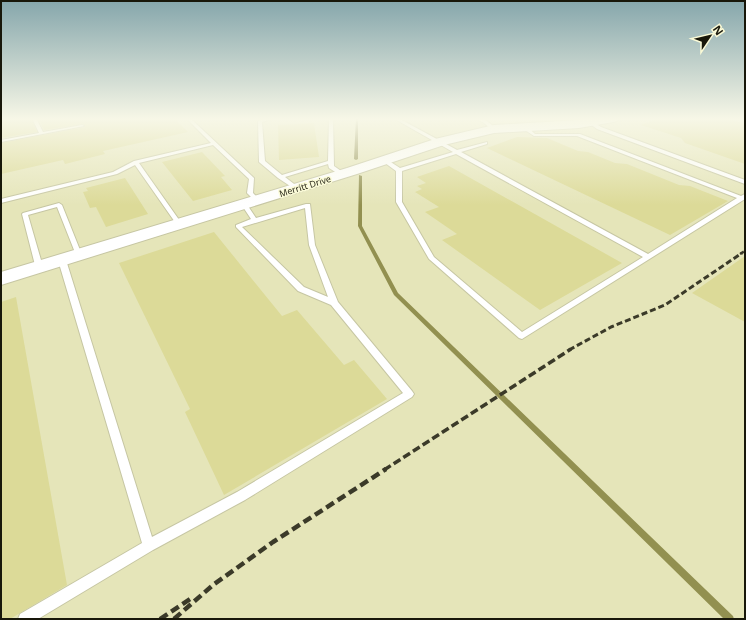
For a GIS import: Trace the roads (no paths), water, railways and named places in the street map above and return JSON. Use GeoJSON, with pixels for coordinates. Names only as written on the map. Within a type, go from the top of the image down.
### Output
{"type":"FeatureCollection","features":[{"type":"Feature","properties":{"kind":"street","name":"Merritt Drive"},"geometry":{"type":"LineString","coordinates":[[1,279],[342,174],[425,147]]}},
{"type":"Feature","properties":{"kind":"lane"},"geometry":{"type":"LineString","coordinates":[[1,201],[115,173],[136,162],[199,147]]}},
{"type":"Feature","properties":{"kind":"lane"},"geometry":{"type":"LineString","coordinates":[[219,147],[252,179],[250,193],[255,220]]}},
{"type":"Feature","properties":{"kind":"lane"},"geometry":{"type":"LineString","coordinates":[[261,147],[262,162],[296,188]]}},
{"type":"Feature","properties":{"kind":"lane"},"geometry":{"type":"LineString","coordinates":[[331,147],[331,168],[342,174]]}},
{"type":"Feature","properties":{"kind":"lane"},"geometry":{"type":"LineString","coordinates":[[449,147],[649,257]]}},
{"type":"Feature","properties":{"kind":"lane"},"geometry":{"type":"LineString","coordinates":[[399,170],[474,147]]}},
{"type":"Feature","properties":{"kind":"lane"},"geometry":{"type":"LineString","coordinates":[[610,147],[744,197]]}},
{"type":"Feature","properties":{"kind":"lane"},"geometry":{"type":"LineString","coordinates":[[650,147],[745,182]]}},
{"type":"Feature","properties":{"kind":"lane"},"geometry":{"type":"LineString","coordinates":[[384,160],[399,170]]}},
{"type":"Feature","properties":{"kind":"lane"},"geometry":{"type":"LineString","coordinates":[[136,162],[180,224]]}},
{"type":"Feature","properties":{"kind":"lane"},"geometry":{"type":"LineString","coordinates":[[280,177],[331,162]]}},
{"type":"Feature","properties":{"kind":"lane"},"geometry":{"type":"LineString","coordinates":[[399,170],[399,202],[431,258],[522,336],[744,197]]}},
{"type":"Feature","properties":{"kind":"lane"},"geometry":{"type":"LineString","coordinates":[[39,267],[25,214],[59,205],[79,255]]}},
{"type":"Feature","properties":{"kind":"lane"},"geometry":{"type":"LineString","coordinates":[[25,619],[149,546],[241,496],[409,394],[334,303],[312,245],[308,205],[238,226],[301,289],[334,303]]}},
{"type":"Feature","properties":{"kind":"lane"},"geometry":{"type":"LineString","coordinates":[[62,260],[149,546]]}},
{"type":"Feature","properties":{"kind":"waterway"},"geometry":{"type":"LineString","coordinates":[[356,147],[356,159]]}},
{"type":"Feature","properties":{"kind":"waterway"},"geometry":{"type":"LineString","coordinates":[[360,176],[360,226],[396,294],[730,619]]}},
{"type":"Feature","properties":{"kind":"railway"},"geometry":{"type":"LineString","coordinates":[[740,254],[745,251]]}},
{"type":"Feature","properties":{"kind":"railway"},"geometry":{"type":"LineString","coordinates":[[569,350],[611,327],[665,305],[742,253]]}},
{"type":"Feature","properties":{"kind":"railway"},"geometry":{"type":"LineString","coordinates":[[384,470],[571,349]]}},
{"type":"Feature","properties":{"kind":"railway"},"geometry":{"type":"LineString","coordinates":[[174,619],[213,585],[273,542],[386,469]]}},
{"type":"Feature","properties":{"kind":"railway"},"geometry":{"type":"LineString","coordinates":[[160,619],[190,599]]}}]}
